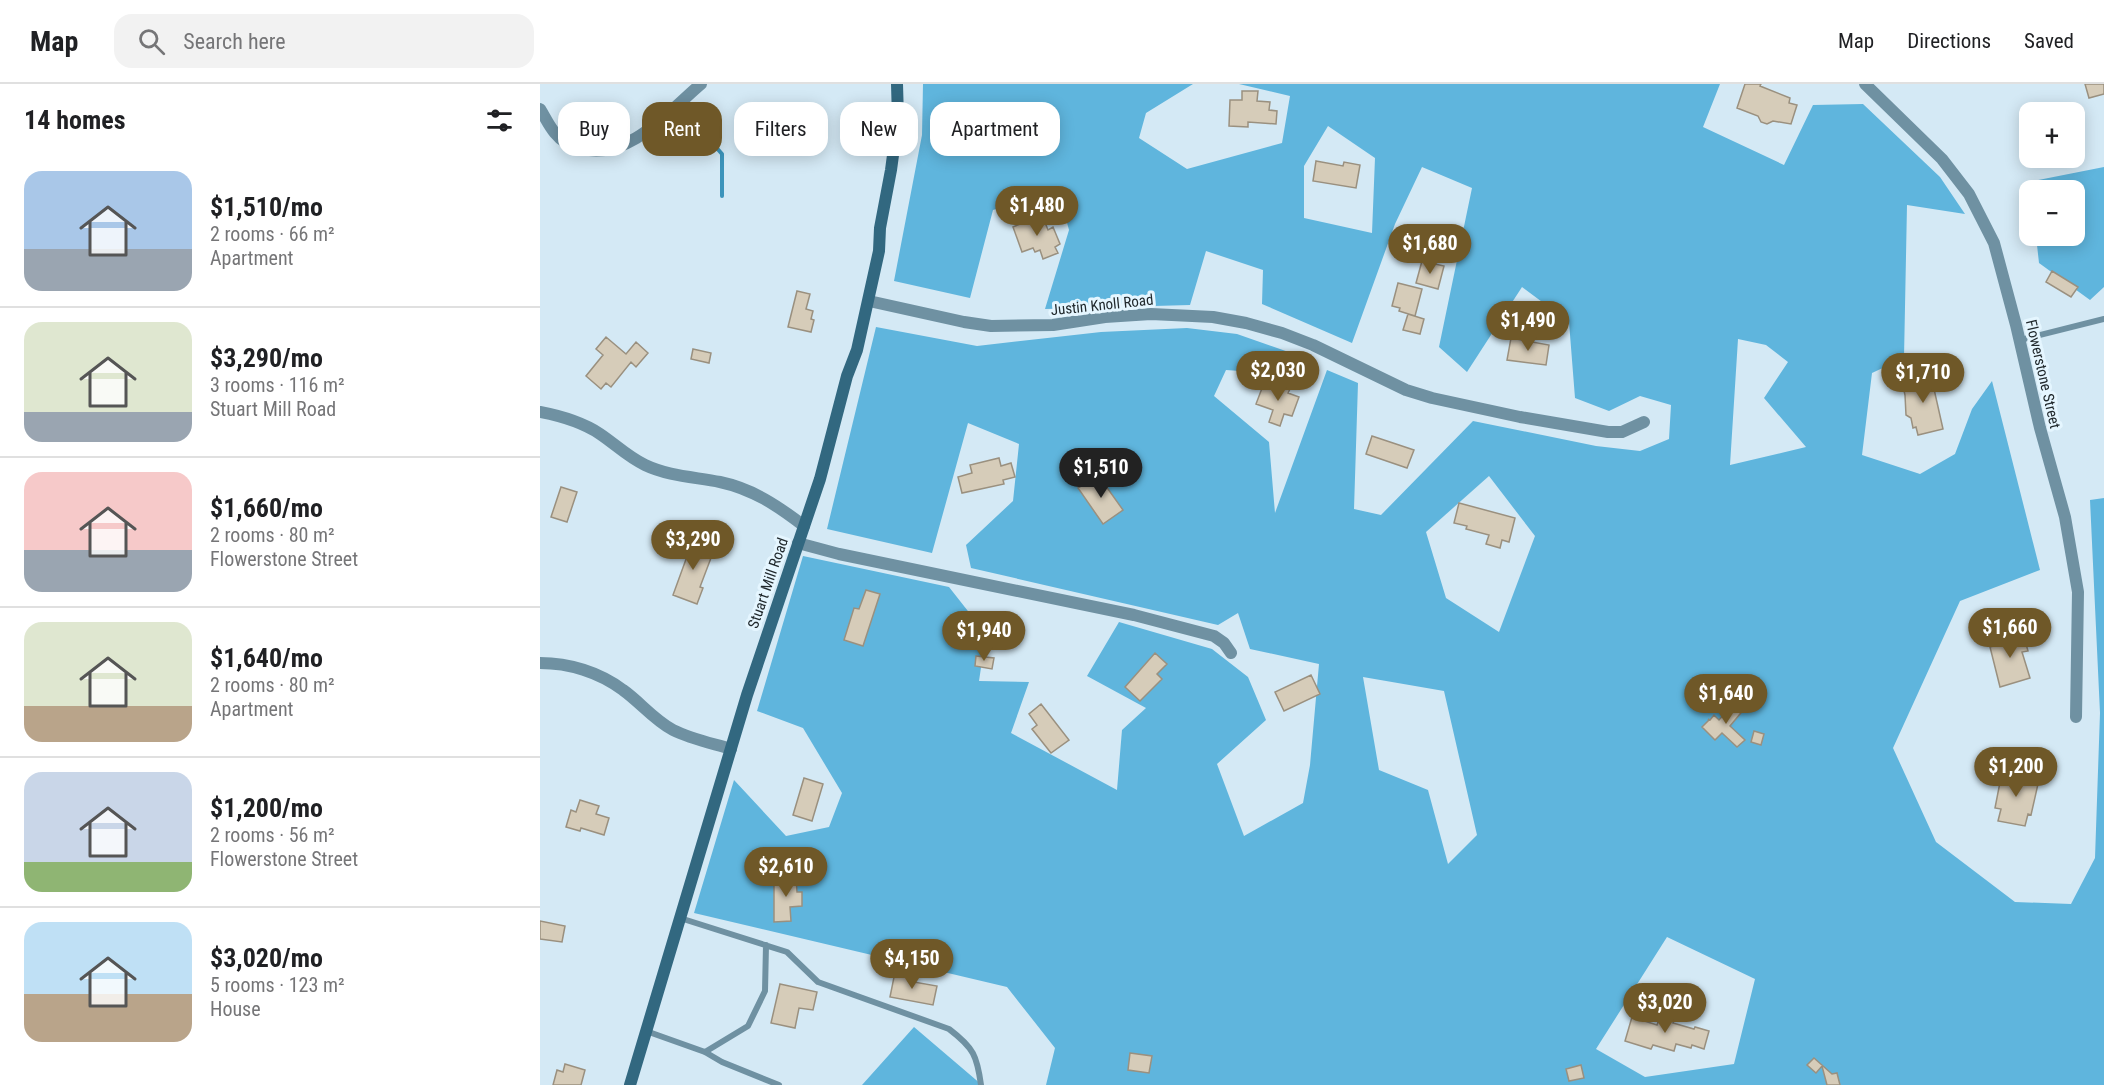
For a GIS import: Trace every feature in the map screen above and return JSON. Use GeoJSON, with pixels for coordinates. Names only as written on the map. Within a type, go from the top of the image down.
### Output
{"type":"FeatureCollection","features":[{"type":"Feature","properties":{"kind":"main road","name":"Stuart Mill Road"},"geometry":{"type":"LineString","coordinates":[[630,1085],[731,748],[778,600],[820,479],[847,376],[857,350],[879,251],[880,228],[898,118],[897,84]]}},
{"type":"Feature","properties":{"kind":"street"},"geometry":{"type":"LineString","coordinates":[[540,110],[555,133],[564,141],[588,150],[607,150],[621,147],[634,140],[700,84]]}},
{"type":"Feature","properties":{"kind":"street","name":"Flowerstone Street"},"geometry":{"type":"LineString","coordinates":[[1865,84],[1942,159],[1969,194],[1994,243],[2020,340],[2040,428],[2065,517],[2078,592],[2076,717]]}},
{"type":"Feature","properties":{"kind":"street","name":"Justin Knoll Road"},"geometry":{"type":"LineString","coordinates":[[869,301],[991,326],[1053,325],[1105,316],[1151,314],[1214,317],[1282,333],[1313,345],[1406,390],[1432,398],[1529,419],[1608,432],[1622,432],[1644,422]]}},
{"type":"Feature","properties":{"kind":"street"},"geometry":{"type":"LineString","coordinates":[[540,412],[581,424],[600,434],[646,466],[669,473],[740,487],[766,498],[804,526]]}},
{"type":"Feature","properties":{"kind":"street"},"geometry":{"type":"LineString","coordinates":[[798,543],[839,554],[1134,615],[1215,636],[1231,653]]}},
{"type":"Feature","properties":{"kind":"street"},"geometry":{"type":"LineString","coordinates":[[540,663],[565,665],[604,679],[622,689],[672,729],[689,737],[731,748]]}},
{"type":"Feature","properties":{"kind":"lane"},"geometry":{"type":"LineString","coordinates":[[2020,340],[2104,319]]}},
{"type":"Feature","properties":{"kind":"lane"},"geometry":{"type":"LineString","coordinates":[[679,918],[787,952],[818,982],[846,994],[949,1029],[964,1040],[977,1058],[981,1085]]}},
{"type":"Feature","properties":{"kind":"lane"},"geometry":{"type":"LineString","coordinates":[[705,1052],[748,1026],[765,991],[765,945]]}},
{"type":"Feature","properties":{"kind":"lane"},"geometry":{"type":"LineString","coordinates":[[646,1031],[705,1052],[722,1062],[779,1085]]}},
{"type":"Feature","properties":{"kind":"shaded area"},"geometry":{"type":"Polygon","coordinates":[[[923,84],[1193,84],[1146,113],[1139,138],[1187,169],[1282,143],[1290,96],[1239,84],[1720,84],[1703,127],[1784,165],[1813,105],[1863,104],[1940,177],[1965,214],[1907,205],[1904,358],[1872,373],[1862,455],[1920,474],[1955,454],[1972,409],[1992,381],[2040,570],[1960,601],[1893,748],[1936,842],[2015,902],[2071,904],[2095,858],[2100,713],[2090,500],[2104,498],[2104,1085],[1046,1085],[1055,1048],[1007,987],[694,913],[734,780],[786,836],[829,827],[842,793],[803,728],[757,711],[803,556],[949,587],[986,634],[979,681],[1029,682],[1011,733],[1117,790],[1122,730],[1146,708],[1087,676],[1119,622],[1212,649],[1248,677],[1266,720],[1217,764],[1244,836],[1303,803],[1310,765],[1319,664],[1250,649],[1238,613],[1218,625],[971,568],[966,545],[1013,501],[1019,444],[968,423],[932,553],[827,529],[876,327],[977,346],[1101,332],[1187,328],[1237,334],[1300,356],[1295,375],[1226,370],[1214,396],[1269,442],[1275,513],[1327,370],[1358,383],[1354,509],[1381,515],[1473,421],[1596,446],[1640,451],[1669,439],[1671,405],[1640,396],[1609,411],[1575,398],[1569,322],[1522,287],[1467,372],[1439,347],[1472,188],[1422,167],[1395,224],[1352,343],[1262,304],[1263,270],[1206,251],[1190,305],[1045,309],[1069,230],[1058,190],[993,210],[970,298],[894,281],[922,135],[923,84]],[[1328,126],[1304,166],[1304,218],[1372,233],[1375,158],[1328,126]],[[1738,339],[1730,465],[1806,447],[1764,398],[1788,362],[1766,345],[1738,339]],[[1489,476],[1426,532],[1446,598],[1499,632],[1535,536],[1489,476]],[[1363,677],[1379,770],[1428,790],[1448,864],[1477,835],[1444,691],[1363,677]],[[1667,937],[1596,1049],[1645,1077],[1734,1064],[1755,979],[1667,937]]]}},
{"type":"Feature","properties":{"kind":"shaded area"},"geometry":{"type":"Polygon","coordinates":[[[2104,167],[2104,287],[2090,300],[2039,263],[2037,246],[2085,246],[2085,180],[2038,180],[2104,167]]]}},
{"type":"Feature","properties":{"kind":"shaded area"},"geometry":{"type":"Polygon","coordinates":[[[914,1027],[982,1085],[862,1085],[914,1027]]]}},
{"type":"Feature","properties":{"kind":"building"},"geometry":{"type":"Polygon","coordinates":[[[1745,84],[1761,84],[1760,86],[1790,98],[1789,103],[1797,105],[1791,124],[1773,121],[1767,124],[1761,122],[1758,116],[1737,108],[1745,84]]]}},
{"type":"Feature","properties":{"kind":"building"},"geometry":{"type":"Polygon","coordinates":[[[2085,84],[2104,84],[2104,94],[2089,98],[2085,84]]]}},
{"type":"Feature","properties":{"kind":"building"},"geometry":{"type":"Polygon","coordinates":[[[1242,91],[1258,91],[1257,101],[1270,102],[1269,110],[1277,111],[1276,124],[1248,122],[1248,127],[1229,126],[1230,100],[1242,100],[1242,91]]]}},
{"type":"Feature","properties":{"kind":"building"},"geometry":{"type":"Polygon","coordinates":[[[1316,161],[1343,166],[1344,162],[1360,165],[1356,188],[1313,181],[1316,161]]]}},
{"type":"Feature","properties":{"kind":"building"},"geometry":{"type":"Polygon","coordinates":[[[1042,215],[1048,230],[1053,227],[1060,244],[1055,247],[1058,253],[1043,259],[1040,250],[1035,252],[1033,248],[1022,252],[1013,227],[1042,215]]]}},
{"type":"Feature","properties":{"kind":"building"},"geometry":{"type":"Polygon","coordinates":[[[1422,261],[1444,266],[1438,289],[1416,283],[1422,261]]]}},
{"type":"Feature","properties":{"kind":"building"},"geometry":{"type":"Polygon","coordinates":[[[2052,271],[2078,287],[2071,297],[2046,282],[2052,271]]]}},
{"type":"Feature","properties":{"kind":"building"},"geometry":{"type":"Polygon","coordinates":[[[1398,283],[1422,289],[1415,316],[1392,306],[1398,283]]]}},
{"type":"Feature","properties":{"kind":"building"},"geometry":{"type":"Polygon","coordinates":[[[797,291],[810,294],[806,309],[813,311],[811,319],[814,320],[811,332],[788,327],[797,291]]]}},
{"type":"Feature","properties":{"kind":"building"},"geometry":{"type":"Polygon","coordinates":[[[1408,314],[1424,319],[1420,334],[1403,330],[1408,314]]]}},
{"type":"Feature","properties":{"kind":"building"},"geometry":{"type":"Polygon","coordinates":[[[606,337],[626,354],[636,342],[648,353],[636,367],[631,362],[611,387],[606,383],[601,389],[586,376],[603,355],[596,349],[606,337]]]}},
{"type":"Feature","properties":{"kind":"building"},"geometry":{"type":"Polygon","coordinates":[[[1511,338],[1549,345],[1546,365],[1507,360],[1511,338]]]}},
{"type":"Feature","properties":{"kind":"building"},"geometry":{"type":"Polygon","coordinates":[[[693,349],[711,353],[709,363],[691,359],[693,349]]]}},
{"type":"Feature","properties":{"kind":"building"},"geometry":{"type":"Polygon","coordinates":[[[1935,374],[1939,388],[1934,389],[1943,429],[1918,435],[1916,427],[1913,428],[1911,418],[1906,415],[1902,382],[1935,374]]]}},
{"type":"Feature","properties":{"kind":"building"},"geometry":{"type":"Polygon","coordinates":[[[1264,383],[1275,388],[1277,384],[1290,389],[1288,393],[1299,397],[1292,416],[1284,414],[1280,426],[1269,422],[1273,410],[1256,404],[1264,383]]]}},
{"type":"Feature","properties":{"kind":"building"},"geometry":{"type":"Polygon","coordinates":[[[1372,436],[1414,450],[1407,468],[1366,454],[1372,436]]]}},
{"type":"Feature","properties":{"kind":"building"},"geometry":{"type":"Polygon","coordinates":[[[999,458],[1001,466],[1011,463],[1015,477],[1003,480],[1004,484],[962,493],[958,477],[972,473],[970,465],[999,458]]]}},
{"type":"Feature","properties":{"kind":"building"},"geometry":{"type":"Polygon","coordinates":[[[1098,475],[1123,510],[1103,524],[1078,488],[1098,475]]]}},
{"type":"Feature","properties":{"kind":"building"},"geometry":{"type":"Polygon","coordinates":[[[561,487],[577,492],[567,522],[551,517],[561,487]]]}},
{"type":"Feature","properties":{"kind":"building"},"geometry":{"type":"Polygon","coordinates":[[[1459,503],[1515,518],[1509,542],[1502,540],[1500,548],[1486,544],[1489,535],[1454,523],[1459,503]]]}},
{"type":"Feature","properties":{"kind":"building"},"geometry":{"type":"Polygon","coordinates":[[[686,536],[714,550],[700,587],[703,588],[697,604],[673,595],[689,551],[681,549],[686,536]]]}},
{"type":"Feature","properties":{"kind":"building"},"geometry":{"type":"Polygon","coordinates":[[[866,590],[880,594],[863,646],[844,640],[854,608],[859,609],[866,590]]]}},
{"type":"Feature","properties":{"kind":"building"},"geometry":{"type":"Polygon","coordinates":[[[2017,630],[2019,639],[2024,637],[2028,651],[2022,652],[2030,678],[2000,687],[1990,647],[2004,643],[2002,635],[2017,630]]]}},
{"type":"Feature","properties":{"kind":"building"},"geometry":{"type":"Polygon","coordinates":[[[1155,653],[1167,664],[1157,674],[1162,679],[1140,701],[1125,687],[1155,653]]]}},
{"type":"Feature","properties":{"kind":"building"},"geometry":{"type":"Polygon","coordinates":[[[976,656],[994,658],[992,669],[975,666],[976,656]]]}},
{"type":"Feature","properties":{"kind":"building"},"geometry":{"type":"Polygon","coordinates":[[[1311,675],[1320,694],[1284,711],[1275,692],[1311,675]]]}},
{"type":"Feature","properties":{"kind":"building"},"geometry":{"type":"Polygon","coordinates":[[[1736,701],[1745,708],[1730,726],[1745,740],[1737,747],[1722,733],[1715,740],[1702,727],[1714,715],[1719,720],[1736,701]]]}},
{"type":"Feature","properties":{"kind":"building"},"geometry":{"type":"Polygon","coordinates":[[[1041,704],[1069,740],[1051,753],[1032,729],[1037,725],[1029,714],[1041,704]]]}},
{"type":"Feature","properties":{"kind":"building"},"geometry":{"type":"Polygon","coordinates":[[[1754,731],[1764,734],[1761,745],[1751,742],[1754,731]]]}},
{"type":"Feature","properties":{"kind":"building"},"geometry":{"type":"Polygon","coordinates":[[[2012,770],[2032,774],[2030,782],[2038,784],[2031,815],[2028,814],[2025,826],[1998,821],[2001,809],[1995,808],[2001,777],[2010,778],[2012,770]]]}},
{"type":"Feature","properties":{"kind":"building"},"geometry":{"type":"Polygon","coordinates":[[[804,778],[823,784],[812,821],[793,815],[804,778]]]}},
{"type":"Feature","properties":{"kind":"building"},"geometry":{"type":"Polygon","coordinates":[[[580,800],[599,806],[596,814],[609,818],[604,835],[581,828],[580,831],[566,827],[571,810],[576,812],[580,800]]]}},
{"type":"Feature","properties":{"kind":"building"},"geometry":{"type":"Polygon","coordinates":[[[774,877],[796,877],[797,892],[802,892],[802,906],[790,907],[791,921],[774,922],[774,877]]]}},
{"type":"Feature","properties":{"kind":"building"},"geometry":{"type":"Polygon","coordinates":[[[540,921],[565,926],[562,942],[540,939],[540,921]]]}},
{"type":"Feature","properties":{"kind":"building"},"geometry":{"type":"Polygon","coordinates":[[[895,972],[910,974],[908,981],[937,986],[933,1005],[890,997],[895,972]]]}},
{"type":"Feature","properties":{"kind":"building"},"geometry":{"type":"Polygon","coordinates":[[[780,984],[817,992],[813,1010],[799,1008],[795,1028],[771,1023],[780,984]]]}},
{"type":"Feature","properties":{"kind":"building"},"geometry":{"type":"Polygon","coordinates":[[[1662,1010],[1675,1014],[1673,1023],[1709,1031],[1704,1049],[1692,1045],[1691,1048],[1676,1044],[1674,1051],[1653,1045],[1651,1049],[1625,1041],[1632,1017],[1657,1025],[1662,1010]]]}},
{"type":"Feature","properties":{"kind":"building"},"geometry":{"type":"Polygon","coordinates":[[[1130,1053],[1152,1056],[1149,1073],[1128,1070],[1130,1053]]]}},
{"type":"Feature","properties":{"kind":"building"},"geometry":{"type":"Polygon","coordinates":[[[1814,1058],[1832,1074],[1837,1073],[1840,1085],[1827,1085],[1822,1066],[1816,1073],[1807,1065],[1814,1058]]]}},
{"type":"Feature","properties":{"kind":"building"},"geometry":{"type":"Polygon","coordinates":[[[565,1064],[585,1070],[581,1085],[553,1085],[557,1070],[563,1072],[565,1064]]]}},
{"type":"Feature","properties":{"kind":"building"},"geometry":{"type":"Polygon","coordinates":[[[1581,1065],[1584,1078],[1569,1081],[1566,1069],[1581,1065]]]}},
{"type":"Feature","properties":{"kind":"waterway"},"geometry":{"type":"LineString","coordinates":[[722,156],[722,196]]}}]}
